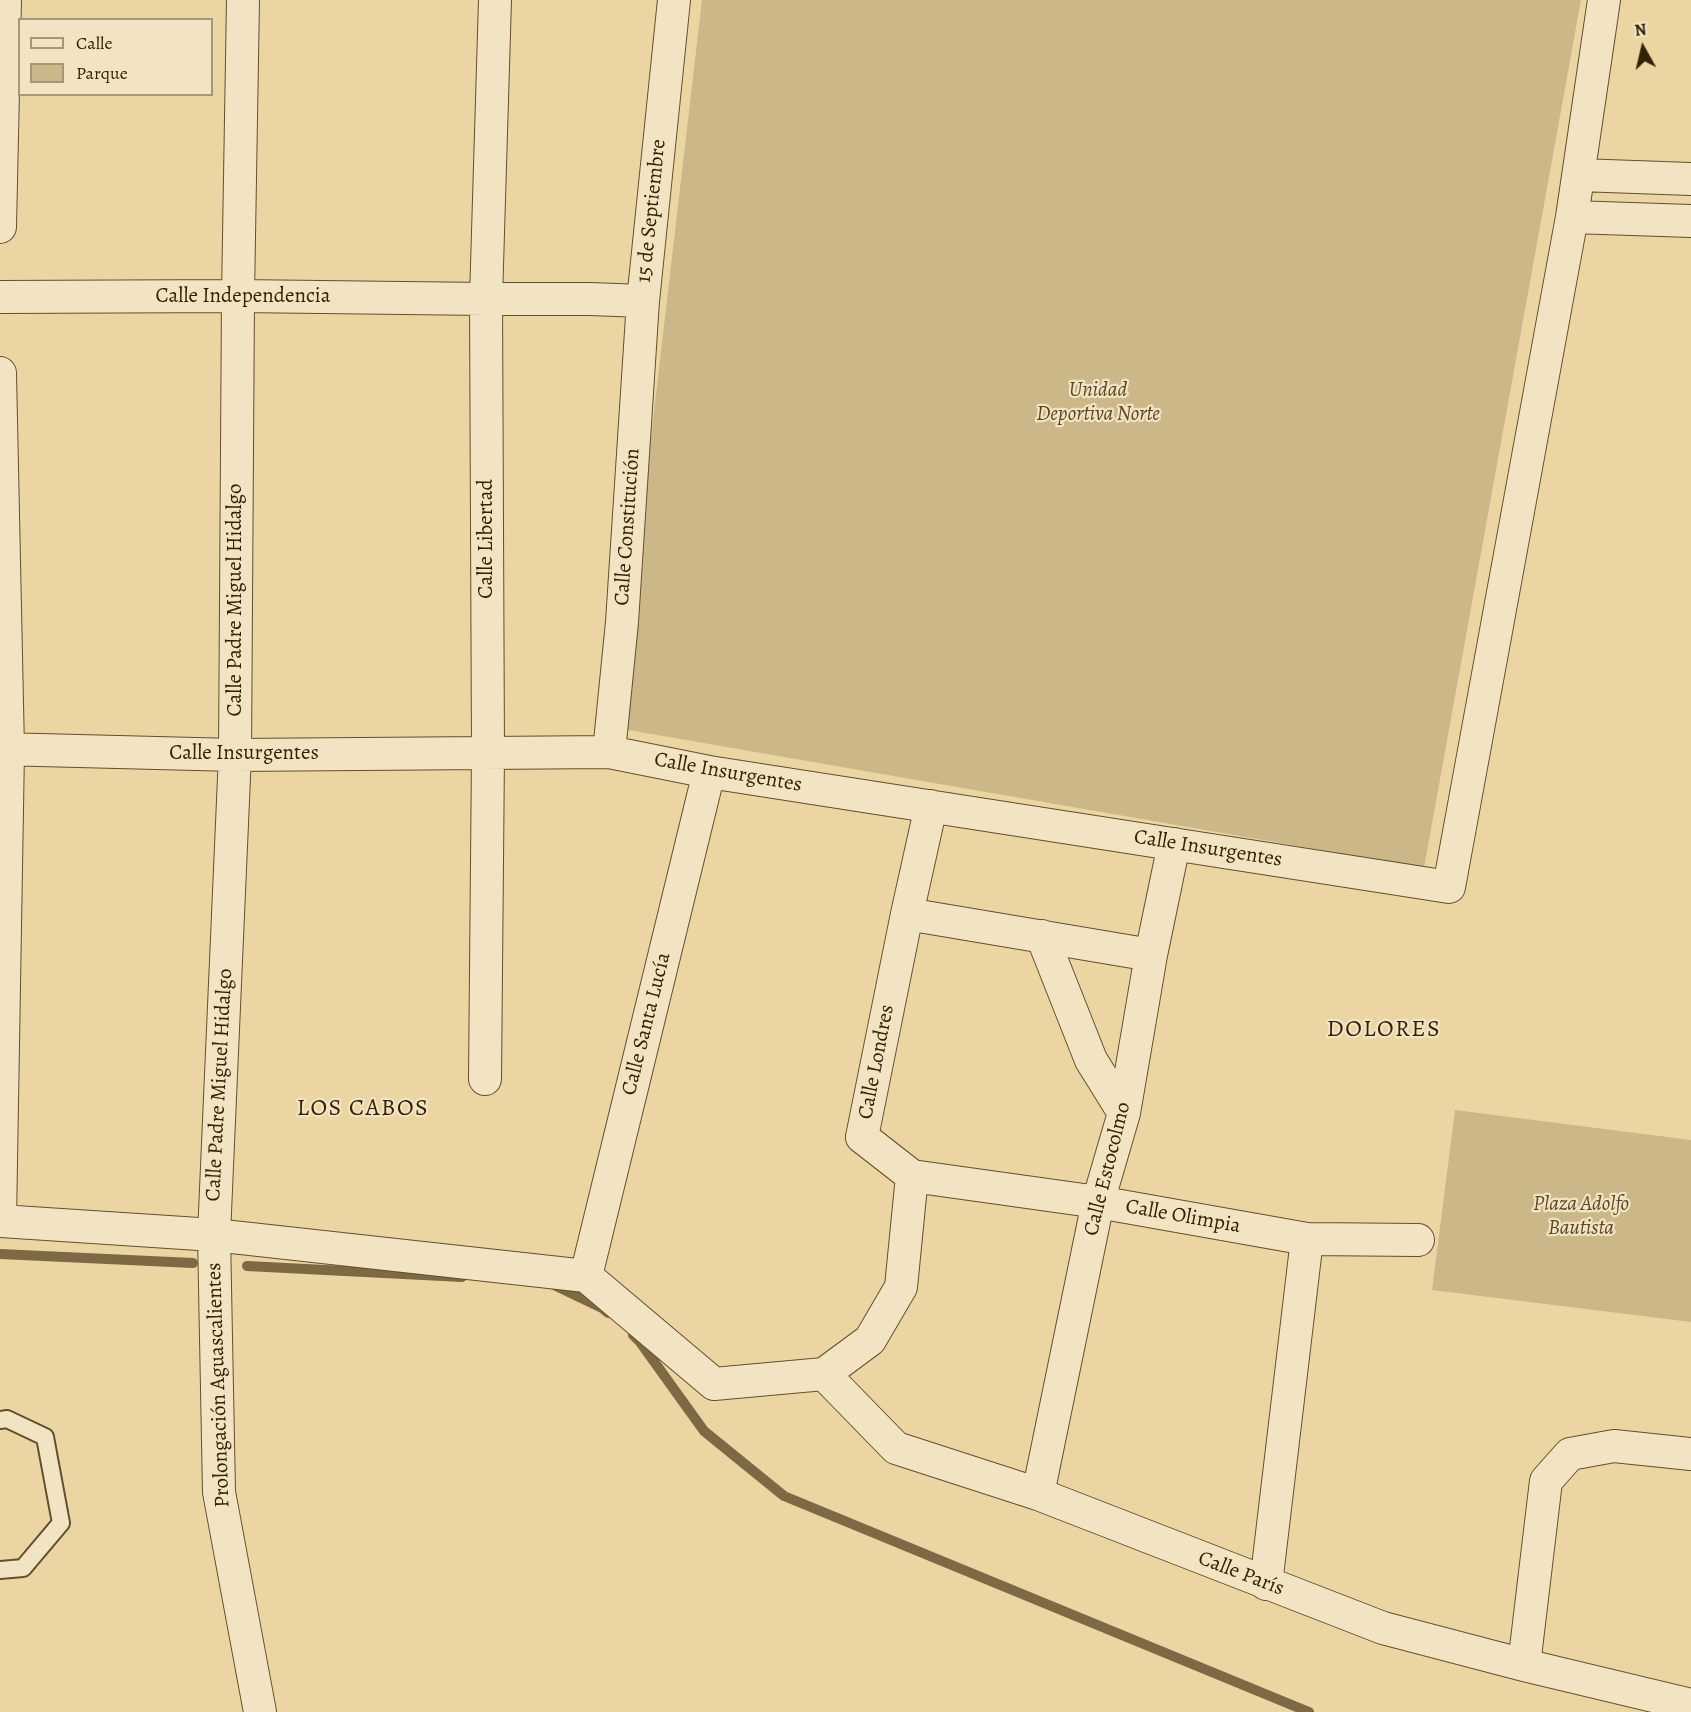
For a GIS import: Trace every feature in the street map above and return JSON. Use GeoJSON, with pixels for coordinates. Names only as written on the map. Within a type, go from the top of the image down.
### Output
{"type":"FeatureCollection","features":[{"type":"Feature","properties":{"kind":"street"},"geometry":{"type":"LineString","coordinates":[[0,227],[5,0]]}},
{"type":"Feature","properties":{"kind":"street","name":"Calle Padre Miguel Hidalgo"},"geometry":{"type":"LineString","coordinates":[[214,1235],[235,755],[238,296],[243,0]]}},
{"type":"Feature","properties":{"kind":"street","name":"Calle Libertad"},"geometry":{"type":"LineString","coordinates":[[485,1079],[488,753],[486,299],[495,0]]}},
{"type":"Feature","properties":{"kind":"street","name":"15 de Septiembre"},"geometry":{"type":"LineString","coordinates":[[486,299],[643,301],[674,0]]}},
{"type":"Feature","properties":{"kind":"street"},"geometry":{"type":"LineString","coordinates":[[1604,0],[1572,217],[1691,221]]}},
{"type":"Feature","properties":{"kind":"street"},"geometry":{"type":"LineString","coordinates":[[1579,175],[1691,179]]}},
{"type":"Feature","properties":{"kind":"street","name":"Calle Insurgentes"},"geometry":{"type":"LineString","coordinates":[[4,750],[235,755],[609,752],[709,772],[1449,887],[1572,217]]}},
{"type":"Feature","properties":{"kind":"street","name":"Calle Independencia"},"geometry":{"type":"LineString","coordinates":[[0,297],[238,296],[486,299]]}},
{"type":"Feature","properties":{"kind":"street","name":"Calle Constitución"},"geometry":{"type":"LineString","coordinates":[[609,752],[622,622],[643,301]]}},
{"type":"Feature","properties":{"kind":"street"},"geometry":{"type":"LineString","coordinates":[[0,373],[4,750],[0,1221],[214,1235],[586,1276],[714,1384],[824,1374],[870,1340],[901,1287],[912,1176]]}},
{"type":"Feature","properties":{"kind":"street","name":"Calle Santa Lucía"},"geometry":{"type":"LineString","coordinates":[[586,1276],[709,772]]}},
{"type":"Feature","properties":{"kind":"street","name":"Calle Londres"},"geometry":{"type":"LineString","coordinates":[[912,1176],[862,1137],[931,806]]}},
{"type":"Feature","properties":{"kind":"street","name":"Calle Estocolmo"},"geometry":{"type":"LineString","coordinates":[[1038,1494],[1098,1202],[1124,1113],[1151,955],[1174,844]]}},
{"type":"Feature","properties":{"kind":"street"},"geometry":{"type":"LineString","coordinates":[[907,914],[1151,955]]}},
{"type":"Feature","properties":{"kind":"street"},"geometry":{"type":"LineString","coordinates":[[1042,936],[1091,1060],[1124,1113]]}},
{"type":"Feature","properties":{"kind":"street","name":"Calle Olimpia"},"geometry":{"type":"LineString","coordinates":[[912,1176],[1098,1202],[1307,1239],[1418,1240]]}},
{"type":"Feature","properties":{"kind":"street","name":"Prolongación Aguascalientes"},"geometry":{"type":"LineString","coordinates":[[214,1235],[219,1492],[260,1712]]}},
{"type":"Feature","properties":{"kind":"street"},"geometry":{"type":"LineString","coordinates":[[1266,1584],[1307,1239]]}},
{"type":"Feature","properties":{"kind":"street","name":"Calle París"},"geometry":{"type":"LineString","coordinates":[[824,1374],[896,1448],[1038,1494],[1383,1629],[1691,1705]]}},
{"type":"Feature","properties":{"kind":"street"},"geometry":{"type":"LineString","coordinates":[[1524,1665],[1546,1481],[1570,1454],[1614,1446],[1691,1454]]}},
{"type":"Feature","properties":{"kind":"lane"},"geometry":{"type":"LineString","coordinates":[[0,1420],[7,1419],[45,1437],[61,1523],[23,1568],[0,1570]]}},
{"type":"Feature","properties":{"kind":"green space","name":"Unidad Deportiva Norte"},"geometry":{"type":"Polygon","coordinates":[[[702,0],[1581,0],[1424,868],[617,728],[702,0]]]}},
{"type":"Feature","properties":{"kind":"green space","name":"Plaza Adolfo Bautista"},"geometry":{"type":"Polygon","coordinates":[[[1455,1110],[1691,1140],[1691,1322],[1432,1290],[1455,1110]]]}},
{"type":"Feature","properties":{"kind":"waterway"},"geometry":{"type":"LineString","coordinates":[[0,1254],[193,1263]]}},
{"type":"Feature","properties":{"kind":"waterway"},"geometry":{"type":"LineString","coordinates":[[247,1266],[462,1277]]}},
{"type":"Feature","properties":{"kind":"waterway"},"geometry":{"type":"LineString","coordinates":[[552,1284],[608,1313]]}},
{"type":"Feature","properties":{"kind":"waterway"},"geometry":{"type":"LineString","coordinates":[[633,1335],[704,1431],[784,1496],[1309,1712]]}},
{"type":"Feature","properties":{"kind":"district","name":"DOLORES"},"geometry":{"type":"Point","coordinates":[1384,1030]}},
{"type":"Feature","properties":{"kind":"district","name":"LOS CABOS"},"geometry":{"type":"Point","coordinates":[363,1109]}}]}
